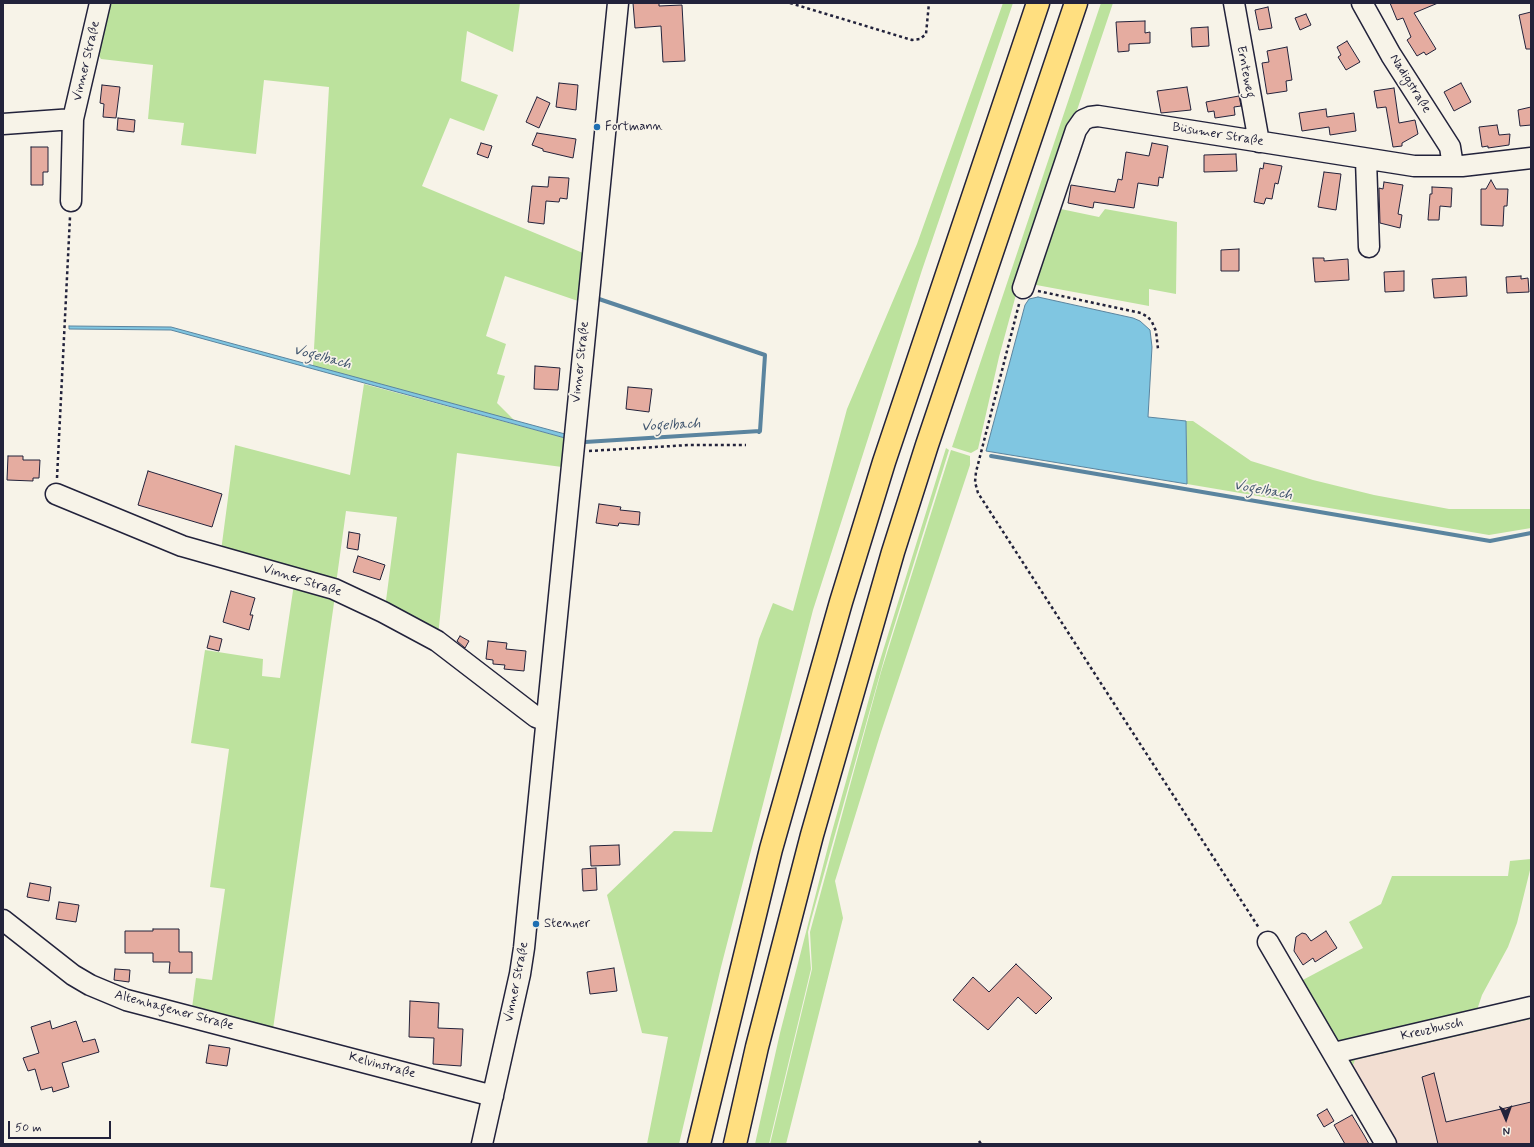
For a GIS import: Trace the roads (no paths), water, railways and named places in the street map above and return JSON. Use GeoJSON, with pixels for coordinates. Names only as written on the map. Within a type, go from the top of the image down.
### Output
{"type":"FeatureCollection","features":[{"type":"Feature","properties":{"kind":"highway"},"geometry":{"type":"LineString","coordinates":[[698,1144],[771,849],[841,602],[884,462],[1038,3]]}},
{"type":"Feature","properties":{"kind":"highway"},"geometry":{"type":"LineString","coordinates":[[734,1144],[783,941],[882,587],[927,445],[1076,3]]}},
{"type":"Feature","properties":{"kind":"street","name":"Vinner Straße"},"geometry":{"type":"LineString","coordinates":[[71,201],[73,119],[100,3]]}},
{"type":"Feature","properties":{"kind":"street","name":"Vinner Straße"},"geometry":{"type":"LineString","coordinates":[[482,1144],[520,974],[618,3]]}},
{"type":"Feature","properties":{"kind":"street","name":"Ernteweg"},"geometry":{"type":"LineString","coordinates":[[1234,3],[1258,142]]}},
{"type":"Feature","properties":{"kind":"street","name":"Nadigstraße"},"geometry":{"type":"LineString","coordinates":[[1362,3],[1391,54],[1450,147],[1453,166]]}},
{"type":"Feature","properties":{"kind":"street","name":"Büsumer Straße"},"geometry":{"type":"LineString","coordinates":[[1023,288],[1076,130],[1083,120],[1090,117],[1098,116],[1366,160],[1414,166],[1453,166],[1531,158]]}},
{"type":"Feature","properties":{"kind":"street"},"geometry":{"type":"LineString","coordinates":[[3,124],[73,119]]}},
{"type":"Feature","properties":{"kind":"street"},"geometry":{"type":"LineString","coordinates":[[1366,160],[1369,247]]}},
{"type":"Feature","properties":{"kind":"street","name":"Vinner Straße"},"geometry":{"type":"LineString","coordinates":[[56,494],[182,546],[334,589],[383,612],[437,641],[536,717],[546,721]]}},
{"type":"Feature","properties":{"kind":"street","name":"Altenhagener Straße"},"geometry":{"type":"LineString","coordinates":[[3,920],[58,965],[90,985],[108,993],[126,1000],[272,1037]]}},
{"type":"Feature","properties":{"kind":"street"},"geometry":{"type":"LineString","coordinates":[[1268,942],[1386,1144]]}},
{"type":"Feature","properties":{"kind":"street","name":"Kreuzbusch"},"geometry":{"type":"LineString","coordinates":[[1334,1053],[1531,1007]]}},
{"type":"Feature","properties":{"kind":"street","name":"Kelvinstraße"},"geometry":{"type":"LineString","coordinates":[[272,1037],[493,1096]]}},
{"type":"Feature","properties":{"kind":"water"},"geometry":{"type":"Polygon","coordinates":[[[1038,297],[1133,318],[1140,321],[1150,330],[1152,347],[1148,417],[1186,421],[1187,484],[986,451],[1025,305],[1029,299],[1038,297]]]}},
{"type":"Feature","properties":{"kind":"water"},"geometry":{"type":"Polygon","coordinates":[[[69,326],[171,327],[565,434],[565,438],[171,330],[69,329],[69,326]]]}},
{"type":"Feature","properties":{"kind":"waterway"},"geometry":{"type":"LineString","coordinates":[[596,298],[765,355],[760,431]]}},
{"type":"Feature","properties":{"kind":"waterway","name":"Vogelbach"},"geometry":{"type":"LineString","coordinates":[[585,442],[760,431],[759,432]]}},
{"type":"Feature","properties":{"kind":"waterway","name":"Vogelbach"},"geometry":{"type":"LineString","coordinates":[[991,456],[1490,541],[1531,533]]}},
{"type":"Feature","properties":{"kind":"place","name":"Fortmann"},"geometry":{"type":"Point","coordinates":[597,127]}},
{"type":"Feature","properties":{"kind":"place","name":"Stenner"},"geometry":{"type":"Point","coordinates":[536,924]}}]}
